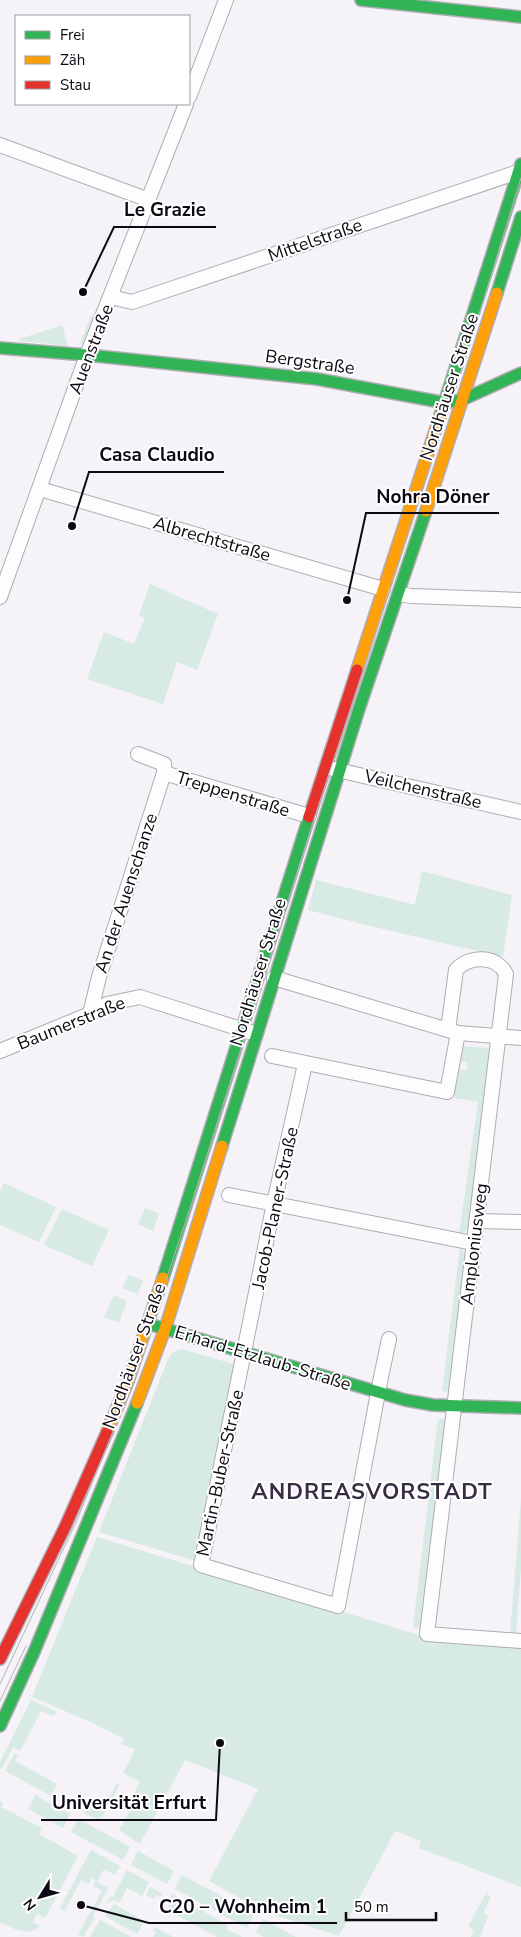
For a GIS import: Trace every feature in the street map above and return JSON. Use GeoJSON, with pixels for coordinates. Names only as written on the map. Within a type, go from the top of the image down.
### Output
{"type":"FeatureCollection","features":[{"type":"Feature","properties":{"kind":"main road"},"geometry":{"type":"LineString","coordinates":[[361,0],[521,17]]}},
{"type":"Feature","properties":{"kind":"main road","name":"Nordhäuser Straße"},"geometry":{"type":"LineString","coordinates":[[0,1659],[37,1588],[76,1505],[124,1390],[148,1324],[179,1232],[309,816],[446,403],[520,168]]}},
{"type":"Feature","properties":{"kind":"main road","name":"Nordhäuser Straße"},"geometry":{"type":"LineString","coordinates":[[0,1726],[12,1703],[103,1487],[145,1385],[165,1329],[340,770],[464,399],[521,217]]}},
{"type":"Feature","properties":{"kind":"main road","name":"Bergstraße"},"geometry":{"type":"LineString","coordinates":[[0,348],[87,355],[317,379],[446,403],[464,399],[521,373]]}},
{"type":"Feature","properties":{"kind":"main road","name":"Erhard-Etzlaub-Straße"},"geometry":{"type":"LineString","coordinates":[[148,1324],[378,1393],[418,1403],[521,1408]]}},
{"type":"Feature","properties":{"kind":"street"},"geometry":{"type":"LineString","coordinates":[[190,94],[226,0]]}},
{"type":"Feature","properties":{"kind":"street","name":"Auenstraße"},"geometry":{"type":"LineString","coordinates":[[0,597],[87,355],[186,105]]}},
{"type":"Feature","properties":{"kind":"street"},"geometry":{"type":"LineString","coordinates":[[0,145],[149,200]]}},
{"type":"Feature","properties":{"kind":"street","name":"Mittelstraße"},"geometry":{"type":"LineString","coordinates":[[111,297],[132,302],[520,168]]}},
{"type":"Feature","properties":{"kind":"street","name":"Albrechtstraße"},"geometry":{"type":"LineString","coordinates":[[40,489],[383,589]]}},
{"type":"Feature","properties":{"kind":"street"},"geometry":{"type":"LineString","coordinates":[[400,594],[521,600]]}},
{"type":"Feature","properties":{"kind":"street","name":"Treppenstraße"},"geometry":{"type":"LineString","coordinates":[[138,754],[164,764],[164,773],[309,816]]}},
{"type":"Feature","properties":{"kind":"street","name":"Veilchenstraße"},"geometry":{"type":"LineString","coordinates":[[325,767],[521,812]]}},
{"type":"Feature","properties":{"kind":"street","name":"An der Auenschanze"},"geometry":{"type":"LineString","coordinates":[[90,1014],[99,977],[164,773]]}},
{"type":"Feature","properties":{"kind":"street","name":"Amploniusweg"},"geometry":{"type":"LineString","coordinates":[[306,1064],[447,1092],[453,1032],[456,970],[462,962],[480,959],[499,965],[506,974],[427,1634],[521,1641]]}},
{"type":"Feature","properties":{"kind":"street"},"geometry":{"type":"LineString","coordinates":[[274,978],[453,1032],[521,1038]]}},
{"type":"Feature","properties":{"kind":"street","name":"Baumerstraße"},"geometry":{"type":"LineString","coordinates":[[0,1051],[90,1014],[107,1004],[140,997],[256,1034]]}},
{"type":"Feature","properties":{"kind":"street"},"geometry":{"type":"LineString","coordinates":[[272,1056],[306,1064]]}},
{"type":"Feature","properties":{"kind":"street","name":"Jacob-Planer-Straße"},"geometry":{"type":"LineString","coordinates":[[245,1352],[274,1203],[306,1064]]}},
{"type":"Feature","properties":{"kind":"street"},"geometry":{"type":"LineString","coordinates":[[229,1195],[473,1243]]}},
{"type":"Feature","properties":{"kind":"street"},"geometry":{"type":"LineString","coordinates":[[477,1221],[521,1222]]}},
{"type":"Feature","properties":{"kind":"street"},"geometry":{"type":"LineString","coordinates":[[378,1393],[389,1339]]}},
{"type":"Feature","properties":{"kind":"street","name":"Martin-Buber-Straße"},"geometry":{"type":"LineString","coordinates":[[245,1352],[201,1565],[338,1606],[378,1393]]}},
{"type":"Feature","properties":{"kind":"shaded area"},"geometry":{"type":"Polygon","coordinates":[[[97,315],[86,341],[79,346],[91,316],[97,315]]]}},
{"type":"Feature","properties":{"kind":"shaded area"},"geometry":{"type":"Polygon","coordinates":[[[62,325],[68,346],[19,341],[19,339],[62,325]]]}},
{"type":"Feature","properties":{"kind":"shaded area"},"geometry":{"type":"Polygon","coordinates":[[[150,584],[218,614],[197,670],[177,662],[163,704],[87,679],[104,632],[134,644],[145,618],[139,615],[150,584]]]}},
{"type":"Feature","properties":{"kind":"shaded area"},"geometry":{"type":"Polygon","coordinates":[[[422,871],[512,895],[503,957],[308,910],[316,880],[415,905],[422,871]]]}},
{"type":"Feature","properties":{"kind":"shaded area"},"geometry":{"type":"Polygon","coordinates":[[[461,1046],[489,1048],[492,1051],[470,1226],[459,1234],[478,1102],[454,1098],[457,1069],[467,1070],[467,1062],[458,1061],[461,1046]]]}},
{"type":"Feature","properties":{"kind":"shaded area"},"geometry":{"type":"Polygon","coordinates":[[[4,1183],[56,1207],[39,1242],[0,1225],[0,1191],[4,1183]]]}},
{"type":"Feature","properties":{"kind":"shaded area"},"geometry":{"type":"Polygon","coordinates":[[[145,1208],[159,1214],[153,1231],[138,1224],[145,1208]]]}},
{"type":"Feature","properties":{"kind":"shaded area"},"geometry":{"type":"Polygon","coordinates":[[[62,1209],[109,1230],[92,1266],[44,1245],[62,1209]]]}},
{"type":"Feature","properties":{"kind":"shaded area"},"geometry":{"type":"Polygon","coordinates":[[[460,1247],[467,1258],[450,1392],[442,1391],[460,1247]]]}},
{"type":"Feature","properties":{"kind":"shaded area"},"geometry":{"type":"Polygon","coordinates":[[[129,1275],[143,1281],[137,1294],[122,1288],[129,1275]]]}},
{"type":"Feature","properties":{"kind":"shaded area"},"geometry":{"type":"Polygon","coordinates":[[[114,1295],[127,1301],[119,1323],[104,1317],[114,1295]]]}},
{"type":"Feature","properties":{"kind":"shaded area"},"geometry":{"type":"Polygon","coordinates":[[[182,1349],[237,1365],[196,1561],[99,1532],[169,1357],[175,1351],[182,1349]]]}},
{"type":"Feature","properties":{"kind":"shaded area"},"geometry":{"type":"Polygon","coordinates":[[[438,1419],[445,1419],[447,1423],[421,1629],[413,1627],[438,1419]]]}},
{"type":"Feature","properties":{"kind":"shaded area"},"geometry":{"type":"Polygon","coordinates":[[[521,1500],[521,1569],[516,1634],[510,1634],[521,1500]]]}},
{"type":"Feature","properties":{"kind":"shaded area"},"geometry":{"type":"Polygon","coordinates":[[[97,1537],[429,1638],[521,1645],[521,1887],[419,1848],[421,1841],[395,1831],[339,1936],[263,1911],[209,1881],[258,1789],[185,1760],[140,1844],[119,1830],[131,1809],[127,1806],[140,1782],[123,1773],[135,1750],[121,1744],[124,1739],[91,1722],[32,1697],[97,1537]]]}},
{"type":"Feature","properties":{"kind":"shaded area"},"geometry":{"type":"Polygon","coordinates":[[[31,1700],[57,1712],[54,1716],[41,1711],[20,1751],[13,1747],[2,1769],[0,1768],[0,1762],[31,1700]]]}},
{"type":"Feature","properties":{"kind":"shaded area"},"geometry":{"type":"Polygon","coordinates":[[[15,1753],[18,1754],[15,1761],[57,1784],[51,1796],[5,1771],[15,1753]]]}},
{"type":"Feature","properties":{"kind":"shaded area"},"geometry":{"type":"Polygon","coordinates":[[[117,1783],[120,1784],[102,1817],[98,1819],[84,1813],[90,1802],[103,1809],[117,1783]]]}},
{"type":"Feature","properties":{"kind":"shaded area"},"geometry":{"type":"Polygon","coordinates":[[[35,1795],[70,1814],[63,1828],[28,1809],[35,1795]]]}},
{"type":"Feature","properties":{"kind":"shaded area"},"geometry":{"type":"Polygon","coordinates":[[[0,1801],[3,1803],[1,1807],[42,1828],[39,1834],[78,1856],[45,1918],[37,1914],[33,1922],[40,1926],[31,1931],[21,1931],[0,1922],[0,1801]]]}},
{"type":"Feature","properties":{"kind":"shaded area"},"geometry":{"type":"Polygon","coordinates":[[[79,1819],[130,1847],[123,1860],[71,1832],[79,1819]]]}},
{"type":"Feature","properties":{"kind":"shaded area"},"geometry":{"type":"Polygon","coordinates":[[[91,1850],[120,1866],[115,1875],[104,1869],[97,1882],[108,1888],[93,1916],[95,1917],[83,1937],[78,1934],[102,1891],[93,1886],[96,1880],[92,1878],[89,1884],[81,1880],[60,1919],[64,1910],[60,1908],[91,1850]]]}},
{"type":"Feature","properties":{"kind":"shaded area"},"geometry":{"type":"Polygon","coordinates":[[[138,1851],[174,1871],[167,1884],[131,1865],[138,1851]]]}},
{"type":"Feature","properties":{"kind":"shaded area"},"geometry":{"type":"Polygon","coordinates":[[[127,1870],[149,1882],[142,1896],[127,1888],[120,1902],[112,1900],[106,1904],[110,1896],[113,1897],[127,1870]]]}},
{"type":"Feature","properties":{"kind":"shaded area"},"geometry":{"type":"Polygon","coordinates":[[[182,1875],[254,1914],[247,1928],[175,1889],[182,1875]]]}},
{"type":"Feature","properties":{"kind":"shaded area"},"geometry":{"type":"Polygon","coordinates":[[[150,1887],[162,1893],[160,1897],[156,1895],[154,1899],[146,1895],[150,1887]]]}},
{"type":"Feature","properties":{"kind":"shaded area"},"geometry":{"type":"Polygon","coordinates":[[[488,1890],[487,1894],[491,1897],[483,1913],[488,1916],[480,1937],[471,1937],[474,1930],[468,1926],[488,1890]]]}},
{"type":"Feature","properties":{"kind":"shaded area"},"geometry":{"type":"Polygon","coordinates":[[[172,1894],[228,1925],[226,1929],[242,1937],[217,1937],[167,1910],[171,1903],[168,1902],[172,1894]]]}},
{"type":"Feature","properties":{"kind":"shaded area"},"geometry":{"type":"Polygon","coordinates":[[[114,1904],[144,1921],[137,1934],[105,1916],[114,1904]]]}},
{"type":"Feature","properties":{"kind":"shaded area"},"geometry":{"type":"Polygon","coordinates":[[[263,1919],[296,1937],[264,1937],[256,1932],[263,1919]]]}},
{"type":"Feature","properties":{"kind":"shaded area"},"geometry":{"type":"Polygon","coordinates":[[[100,1920],[131,1937],[90,1937],[100,1920]]]}},
{"type":"Feature","properties":{"kind":"shaded area"},"geometry":{"type":"Polygon","coordinates":[[[155,1927],[173,1937],[153,1937],[156,1932],[153,1930],[155,1927]]]}},
{"type":"Feature","properties":{"kind":"tram line"},"geometry":{"type":"LineString","coordinates":[[0,1684],[77,1520],[129,1392],[192,1202],[315,816],[465,361],[521,178]]}},
{"type":"Feature","properties":{"kind":"tram line"},"geometry":{"type":"LineString","coordinates":[[0,1701],[26,1646]]}},
{"type":"Feature","properties":{"kind":"traffic: fast"},"geometry":{"type":"LineString","coordinates":[[361,0],[521,17]]}},
{"type":"Feature","properties":{"kind":"traffic: fast"},"geometry":{"type":"LineString","coordinates":[[440,416],[521,164]]}},
{"type":"Feature","properties":{"kind":"traffic: fast"},"geometry":{"type":"LineString","coordinates":[[497,293],[521,217]]}},
{"type":"Feature","properties":{"kind":"traffic: fast"},"geometry":{"type":"LineString","coordinates":[[0,348],[87,355],[317,379],[446,403],[464,399],[521,373]]}},
{"type":"Feature","properties":{"kind":"traffic: fast"},"geometry":{"type":"LineString","coordinates":[[222,1146],[359,709],[426,511]]}},
{"type":"Feature","properties":{"kind":"traffic: fast"},"geometry":{"type":"LineString","coordinates":[[163,1278],[309,817]]}},
{"type":"Feature","properties":{"kind":"traffic: fast"},"geometry":{"type":"LineString","coordinates":[[152,1325],[405,1400],[433,1405],[521,1408]]}},
{"type":"Feature","properties":{"kind":"traffic: fast"},"geometry":{"type":"LineString","coordinates":[[0,1726],[34,1652],[137,1403]]}},
{"type":"Feature","properties":{"kind":"traffic: slow"},"geometry":{"type":"LineString","coordinates":[[426,511],[497,293]]}},
{"type":"Feature","properties":{"kind":"traffic: slow"},"geometry":{"type":"LineString","coordinates":[[357,670],[440,416]]}},
{"type":"Feature","properties":{"kind":"traffic: slow"},"geometry":{"type":"LineString","coordinates":[[137,1403],[165,1329],[222,1146]]}},
{"type":"Feature","properties":{"kind":"traffic: slow"},"geometry":{"type":"LineString","coordinates":[[107,1432],[128,1381],[163,1278]]}},
{"type":"Feature","properties":{"kind":"traffic: jam"},"geometry":{"type":"LineString","coordinates":[[309,817],[357,670]]}},
{"type":"Feature","properties":{"kind":"traffic: jam"},"geometry":{"type":"LineString","coordinates":[[0,1659],[65,1527],[107,1432]]}},
{"type":"Feature","properties":{"kind":"place","name":"Le Grazie"},"geometry":{"type":"Point","coordinates":[83,292]}},
{"type":"Feature","properties":{"kind":"place","name":"Casa Claudio"},"geometry":{"type":"Point","coordinates":[72,526]}},
{"type":"Feature","properties":{"kind":"place","name":"Nohra Döner"},"geometry":{"type":"Point","coordinates":[347,600]}},
{"type":"Feature","properties":{"kind":"place","name":"Universität Erfurt"},"geometry":{"type":"Point","coordinates":[220,1743]}},
{"type":"Feature","properties":{"kind":"place","name":"C20 – Wohnheim 1"},"geometry":{"type":"Point","coordinates":[81,1905]}},
{"type":"Feature","properties":{"kind":"district","name":"ANDREASVORSTADT"},"geometry":{"type":"Point","coordinates":[372,1491]}}]}
